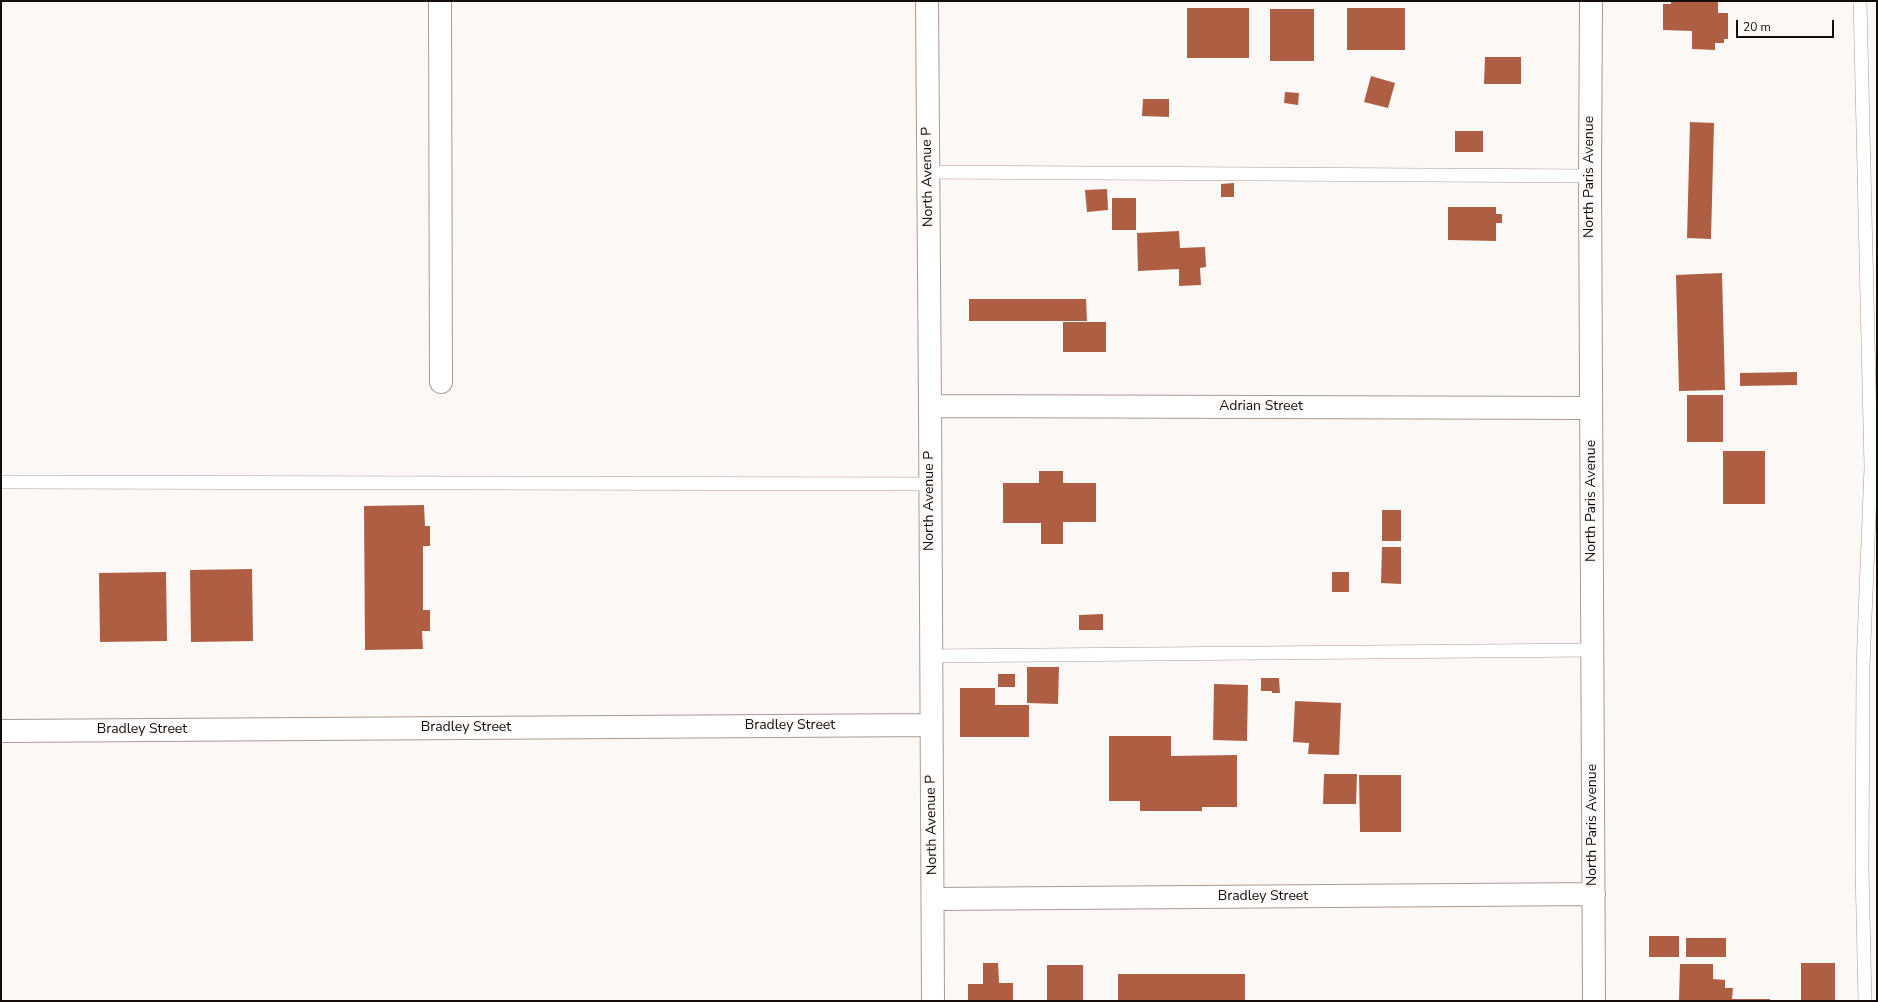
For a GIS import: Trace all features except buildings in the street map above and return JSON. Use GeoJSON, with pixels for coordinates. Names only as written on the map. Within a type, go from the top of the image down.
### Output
{"type":"FeatureCollection","features":[{"type":"Feature","properties":{"kind":"street"},"geometry":{"type":"LineString","coordinates":[[440,1],[440,382]]}},
{"type":"Feature","properties":{"kind":"street","name":"North Avenue P"},"geometry":{"type":"LineString","coordinates":[[926,1],[933,1001]]}},
{"type":"Feature","properties":{"kind":"street","name":"North Paris Avenue"},"geometry":{"type":"LineString","coordinates":[[1591,1],[1590,176],[1594,1001]]}},
{"type":"Feature","properties":{"kind":"street","name":"Adrian Street"},"geometry":{"type":"LineString","coordinates":[[930,406],[1591,408]]}},
{"type":"Feature","properties":{"kind":"street","name":"Bradley Street"},"geometry":{"type":"LineString","coordinates":[[1,731],[930,725]]}},
{"type":"Feature","properties":{"kind":"street","name":"Bradley Street"},"geometry":{"type":"LineString","coordinates":[[933,899],[1594,894]]}},
{"type":"Feature","properties":{"kind":"lane"},"geometry":{"type":"LineString","coordinates":[[1860,1],[1871,467],[1863,675],[1862,869],[1865,1001]]}},
{"type":"Feature","properties":{"kind":"lane"},"geometry":{"type":"LineString","coordinates":[[928,172],[1590,176]]}},
{"type":"Feature","properties":{"kind":"lane"},"geometry":{"type":"LineString","coordinates":[[1,482],[930,484]]}},
{"type":"Feature","properties":{"kind":"lane"},"geometry":{"type":"LineString","coordinates":[[930,656],[1592,650]]}}]}
